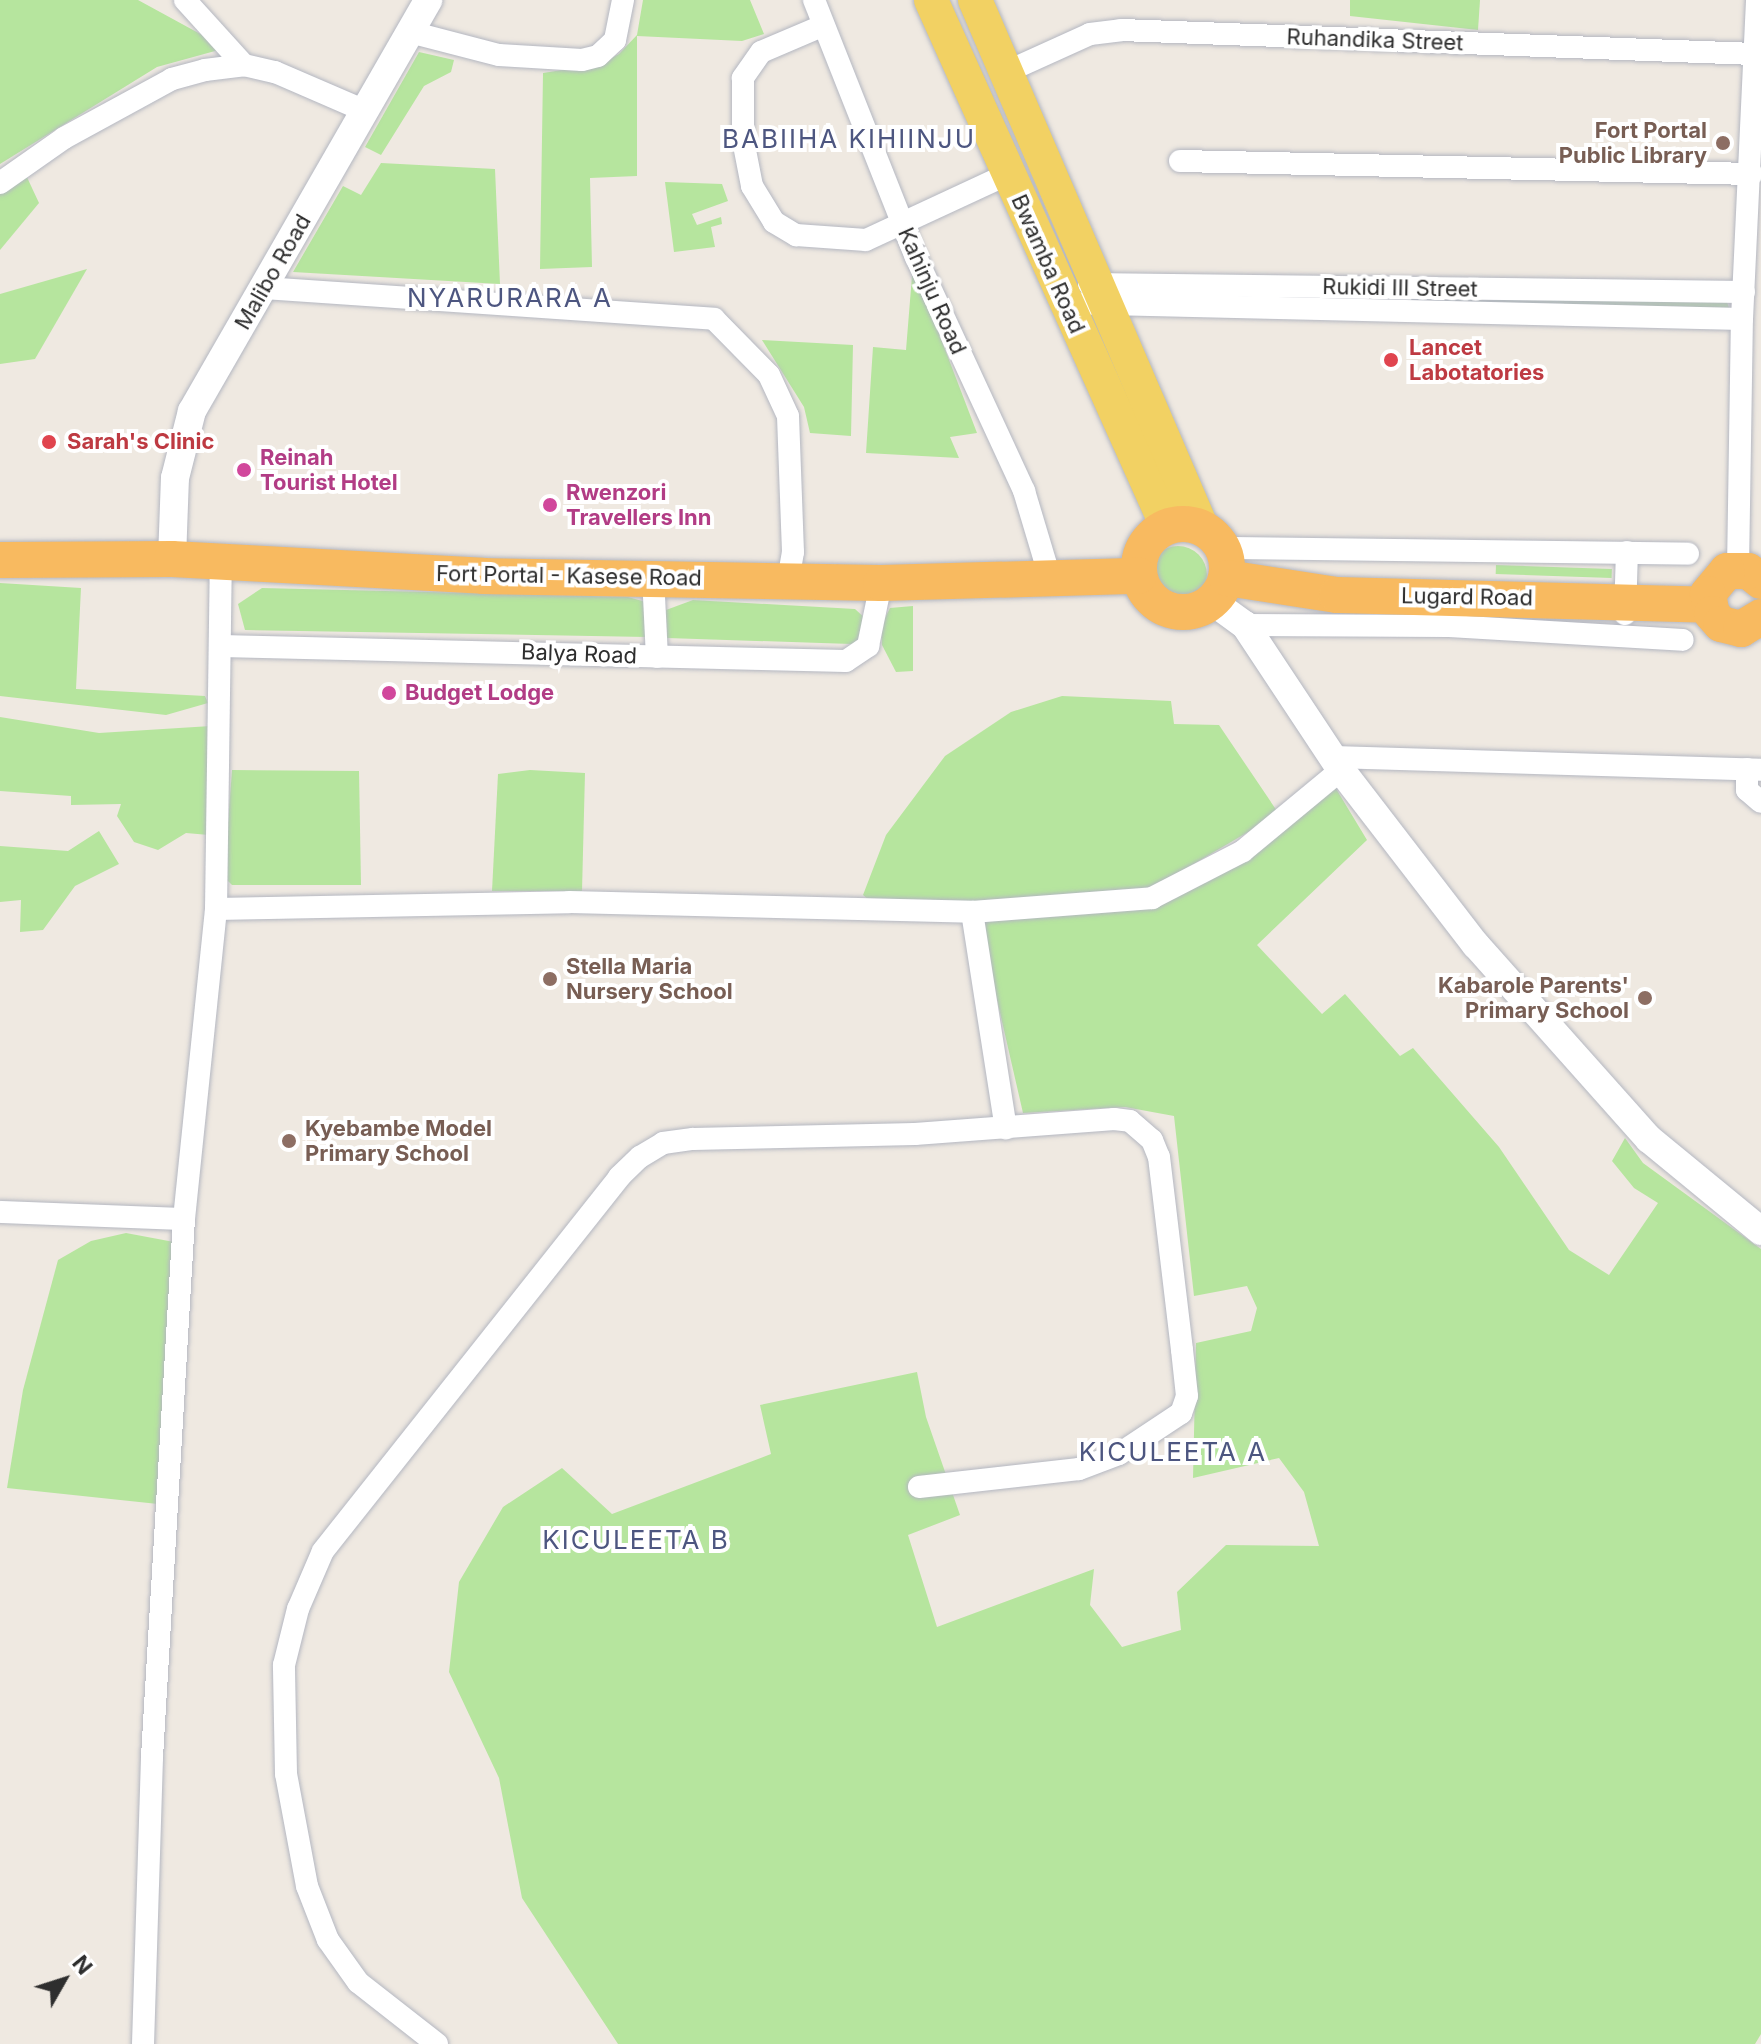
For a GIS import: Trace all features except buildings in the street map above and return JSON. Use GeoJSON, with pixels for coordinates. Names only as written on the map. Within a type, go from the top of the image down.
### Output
{"type":"FeatureCollection","features":[{"type":"Feature","properties":{"kind":"highway"},"geometry":{"type":"LineString","coordinates":[[1144,546],[1206,556],[1174,612],[1151,600],[1139,576],[1144,546]]}},
{"type":"Feature","properties":{"kind":"highway","name":"Lugard Road"},"geometry":{"type":"LineString","coordinates":[[1206,556],[1323,594],[1709,605]]}},
{"type":"Feature","properties":{"kind":"highway","name":"Fort Portal - Kasese Road"},"geometry":{"type":"LineString","coordinates":[[0,560],[172,559],[483,576],[653,576],[881,583],[1051,581],[1139,576]]}},
{"type":"Feature","properties":{"kind":"highway"},"geometry":{"type":"LineString","coordinates":[[1749,575],[1718,577],[1709,605],[1721,624],[1731,628],[1751,626],[1761,617]]}},
{"type":"Feature","properties":{"kind":"main road","name":"Bwamba Road"},"geometry":{"type":"LineString","coordinates":[[931,0],[1060,293],[1206,556]]}},
{"type":"Feature","properties":{"kind":"main road","name":"Bwamba Road"},"geometry":{"type":"LineString","coordinates":[[975,0],[1206,556]]}},
{"type":"Feature","properties":{"kind":"street"},"geometry":{"type":"LineString","coordinates":[[185,0],[244,65]]}},
{"type":"Feature","properties":{"kind":"street","name":"Malibo Road"},"geometry":{"type":"LineString","coordinates":[[172,559],[175,478],[191,415],[428,0]]}},
{"type":"Feature","properties":{"kind":"street"},"geometry":{"type":"LineString","coordinates":[[410,32],[499,55],[582,60],[598,56],[615,40],[623,0]]}},
{"type":"Feature","properties":{"kind":"street","name":"Kahinju Road"},"geometry":{"type":"LineString","coordinates":[[814,0],[902,224],[1024,491],[1051,581]]}},
{"type":"Feature","properties":{"kind":"street"},"geometry":{"type":"LineString","coordinates":[[1749,575],[1742,319],[1752,174],[1757,0]]}},
{"type":"Feature","properties":{"kind":"street"},"geometry":{"type":"LineString","coordinates":[[822,26],[761,52],[743,78],[743,140],[752,186],[774,222],[796,235],[847,242],[902,224],[940,201],[1008,174]]}},
{"type":"Feature","properties":{"kind":"street","name":"Ruhandika Street"},"geometry":{"type":"LineString","coordinates":[[1004,73],[1090,34],[1121,30],[1755,54]]}},
{"type":"Feature","properties":{"kind":"street"},"geometry":{"type":"LineString","coordinates":[[0,183],[64,138],[172,79],[244,65],[275,72],[365,111]]}},
{"type":"Feature","properties":{"kind":"street"},"geometry":{"type":"LineString","coordinates":[[1180,161],[1752,174]]}},
{"type":"Feature","properties":{"kind":"street"},"geometry":{"type":"LineString","coordinates":[[264,288],[714,319],[769,375],[788,416],[793,552],[788,580]]}},
{"type":"Feature","properties":{"kind":"street","name":"Rukidi III Street"},"geometry":{"type":"LineString","coordinates":[[1099,294],[1744,292]]}},
{"type":"Feature","properties":{"kind":"street","name":"Rukidi III Street"},"geometry":{"type":"LineString","coordinates":[[1060,293],[1742,319]]}},
{"type":"Feature","properties":{"kind":"street"},"geometry":{"type":"LineString","coordinates":[[1688,554],[1233,544],[1206,556],[1245,625],[1337,764],[1476,945],[1649,1139],[1761,1231]]}},
{"type":"Feature","properties":{"kind":"street"},"geometry":{"type":"LineString","coordinates":[[1622,637],[1627,552]]}},
{"type":"Feature","properties":{"kind":"street"},"geometry":{"type":"LineString","coordinates":[[143,2044],[152,1757],[184,1219],[216,909],[221,562]]}},
{"type":"Feature","properties":{"kind":"street"},"geometry":{"type":"LineString","coordinates":[[653,576],[657,657]]}},
{"type":"Feature","properties":{"kind":"street","name":"Balya Road"},"geometry":{"type":"LineString","coordinates":[[221,646],[846,661],[868,646],[881,583]]}},
{"type":"Feature","properties":{"kind":"street","name":"Lugard Road"},"geometry":{"type":"LineString","coordinates":[[1245,625],[1449,626],[1683,640]]}},
{"type":"Feature","properties":{"kind":"street"},"geometry":{"type":"LineString","coordinates":[[216,909],[569,902],[972,912],[1160,896],[1243,851],[1337,764],[1754,770],[1747,790],[1761,802]]}},
{"type":"Feature","properties":{"kind":"street"},"geometry":{"type":"LineString","coordinates":[[972,912],[1006,1128]]}},
{"type":"Feature","properties":{"kind":"street"},"geometry":{"type":"LineString","coordinates":[[437,2044],[358,1982],[328,1940],[307,1886],[286,1774],[284,1665],[298,1609],[323,1551],[619,1177],[652,1150],[693,1139],[1006,1128],[1114,1119],[1130,1121],[1152,1140],[1159,1157],[1186,1403],[1156,1432],[1079,1469],[919,1487]]}},
{"type":"Feature","properties":{"kind":"street"},"geometry":{"type":"LineString","coordinates":[[0,1212],[184,1219]]}},
{"type":"Feature","properties":{"kind":"green space"},"geometry":{"type":"Polygon","coordinates":[[[0,0],[138,0],[226,48],[157,67],[0,164],[0,0]]]}},
{"type":"Feature","properties":{"kind":"green space"},"geometry":{"type":"Polygon","coordinates":[[[643,0],[750,0],[764,34],[742,41],[637,36],[637,176],[590,178],[592,267],[540,269],[543,73],[600,64],[619,54],[637,35],[643,0]]]}},
{"type":"Feature","properties":{"kind":"green space"},"geometry":{"type":"Polygon","coordinates":[[[1350,0],[1480,0],[1478,30],[1350,16],[1350,0]]]}},
{"type":"Feature","properties":{"kind":"green space"},"geometry":{"type":"Polygon","coordinates":[[[419,52],[454,60],[451,72],[424,86],[381,155],[365,147],[419,52]]]}},
{"type":"Feature","properties":{"kind":"green space"},"geometry":{"type":"Polygon","coordinates":[[[381,163],[495,169],[500,284],[293,272],[343,186],[361,195],[381,163]]]}},
{"type":"Feature","properties":{"kind":"green space"},"geometry":{"type":"Polygon","coordinates":[[[25,173],[39,203],[0,250],[0,187],[25,173]]]}},
{"type":"Feature","properties":{"kind":"green space"},"geometry":{"type":"Polygon","coordinates":[[[665,182],[722,184],[728,201],[692,214],[697,225],[721,217],[722,224],[711,227],[715,247],[674,252],[665,182]]]}},
{"type":"Feature","properties":{"kind":"green space"},"geometry":{"type":"Polygon","coordinates":[[[87,269],[35,359],[0,364],[0,294],[87,269]]]}},
{"type":"Feature","properties":{"kind":"green space"},"geometry":{"type":"Polygon","coordinates":[[[912,276],[917,276],[977,433],[950,437],[959,458],[866,453],[873,347],[906,350],[912,276]]]}},
{"type":"Feature","properties":{"kind":"green space"},"geometry":{"type":"Polygon","coordinates":[[[1103,293],[1726,299],[1729,308],[1103,293]]]}},
{"type":"Feature","properties":{"kind":"green space"},"geometry":{"type":"Polygon","coordinates":[[[762,340],[853,345],[851,436],[810,433],[804,407],[762,340]]]}},
{"type":"Feature","properties":{"kind":"green space"},"geometry":{"type":"Polygon","coordinates":[[[1178,546],[1189,548],[1198,555],[1205,564],[1205,586],[1198,595],[1189,602],[1178,604],[1167,602],[1158,595],[1151,586],[1149,575],[1151,564],[1158,555],[1167,548],[1178,546]]]}},
{"type":"Feature","properties":{"kind":"green space"},"geometry":{"type":"Polygon","coordinates":[[[1496,565],[1612,569],[1612,578],[1496,574],[1496,565]]]}},
{"type":"Feature","properties":{"kind":"green space"},"geometry":{"type":"Polygon","coordinates":[[[0,583],[81,588],[76,689],[205,696],[208,703],[166,715],[0,696],[0,583]]]}},
{"type":"Feature","properties":{"kind":"green space"},"geometry":{"type":"Polygon","coordinates":[[[262,588],[628,597],[646,602],[647,637],[245,630],[238,604],[262,588]]]}},
{"type":"Feature","properties":{"kind":"green space"},"geometry":{"type":"Polygon","coordinates":[[[693,600],[855,609],[866,619],[860,643],[851,644],[667,638],[666,610],[693,600]]]}},
{"type":"Feature","properties":{"kind":"green space"},"geometry":{"type":"Polygon","coordinates":[[[913,606],[913,671],[896,672],[882,645],[881,626],[890,608],[913,606]]]}},
{"type":"Feature","properties":{"kind":"green space"},"geometry":{"type":"Polygon","coordinates":[[[1062,696],[1171,701],[1174,724],[1219,725],[1279,814],[1151,889],[979,901],[869,900],[863,895],[886,835],[945,756],[1011,712],[1062,696]]]}},
{"type":"Feature","properties":{"kind":"green space"},"geometry":{"type":"Polygon","coordinates":[[[0,717],[99,733],[211,726],[209,835],[186,833],[158,850],[134,842],[117,816],[121,804],[71,805],[71,796],[0,791],[0,717]]]}},
{"type":"Feature","properties":{"kind":"green space"},"geometry":{"type":"Polygon","coordinates":[[[232,770],[359,771],[361,885],[232,885],[224,877],[232,770]]]}},
{"type":"Feature","properties":{"kind":"green space"},"geometry":{"type":"Polygon","coordinates":[[[530,770],[585,773],[582,891],[492,891],[498,774],[530,770]]]}},
{"type":"Feature","properties":{"kind":"green space"},"geometry":{"type":"Polygon","coordinates":[[[1332,782],[1367,840],[1257,945],[1322,1014],[1345,994],[1400,1056],[1413,1048],[1499,1147],[1569,1250],[1609,1275],[1658,1203],[1634,1188],[1612,1161],[1625,1138],[1643,1163],[1761,1249],[1761,2034],[1755,2044],[618,2044],[522,1898],[499,1778],[449,1672],[459,1582],[503,1507],[562,1468],[612,1514],[771,1454],[760,1405],[917,1372],[926,1417],[960,1515],[908,1535],[937,1627],[1094,1569],[1090,1605],[1122,1647],[1181,1630],[1177,1592],[1226,1545],[1319,1546],[1304,1492],[1279,1458],[1193,1478],[1196,1343],[1251,1331],[1257,1308],[1247,1286],[1194,1296],[1174,1116],[1125,1107],[1023,1113],[978,917],[1155,904],[1332,782]]]}},
{"type":"Feature","properties":{"kind":"green space"},"geometry":{"type":"Polygon","coordinates":[[[99,831],[119,864],[75,886],[43,930],[20,932],[21,900],[0,902],[0,846],[68,851],[99,831]]]}},
{"type":"Feature","properties":{"kind":"green space"},"geometry":{"type":"Polygon","coordinates":[[[126,1233],[174,1242],[158,1504],[7,1488],[23,1390],[58,1260],[91,1241],[126,1233]]]}},
{"type":"Feature","properties":{"kind":"place","name":"Fort Portal Public Library"},"geometry":{"type":"Point","coordinates":[1723,143]}},
{"type":"Feature","properties":{"kind":"place","name":"Lancet Labotatories"},"geometry":{"type":"Point","coordinates":[1391,360]}},
{"type":"Feature","properties":{"kind":"place","name":"Sarah's Clinic"},"geometry":{"type":"Point","coordinates":[49,442]}},
{"type":"Feature","properties":{"kind":"place","name":"Reinah Tourist Hotel"},"geometry":{"type":"Point","coordinates":[244,470]}},
{"type":"Feature","properties":{"kind":"place","name":"Rwenzori Travellers Inn"},"geometry":{"type":"Point","coordinates":[550,505]}},
{"type":"Feature","properties":{"kind":"place","name":"Budget Lodge"},"geometry":{"type":"Point","coordinates":[389,693]}},
{"type":"Feature","properties":{"kind":"place","name":"Stella Maria Nursery School"},"geometry":{"type":"Point","coordinates":[550,979]}},
{"type":"Feature","properties":{"kind":"place","name":"Kabarole Parents' Primary School"},"geometry":{"type":"Point","coordinates":[1645,998]}},
{"type":"Feature","properties":{"kind":"place","name":"Kyebambe Model Primary School"},"geometry":{"type":"Point","coordinates":[289,1141]}},
{"type":"Feature","properties":{"kind":"district","name":"BABIIHA KIHIINJU"},"geometry":{"type":"Point","coordinates":[849,139]}},
{"type":"Feature","properties":{"kind":"district","name":"NYARURARA A"},"geometry":{"type":"Point","coordinates":[510,298]}},
{"type":"Feature","properties":{"kind":"district","name":"KICULEETA A"},"geometry":{"type":"Point","coordinates":[1173,1452]}},
{"type":"Feature","properties":{"kind":"district","name":"KICULEETA B"},"geometry":{"type":"Point","coordinates":[636,1540]}}]}
